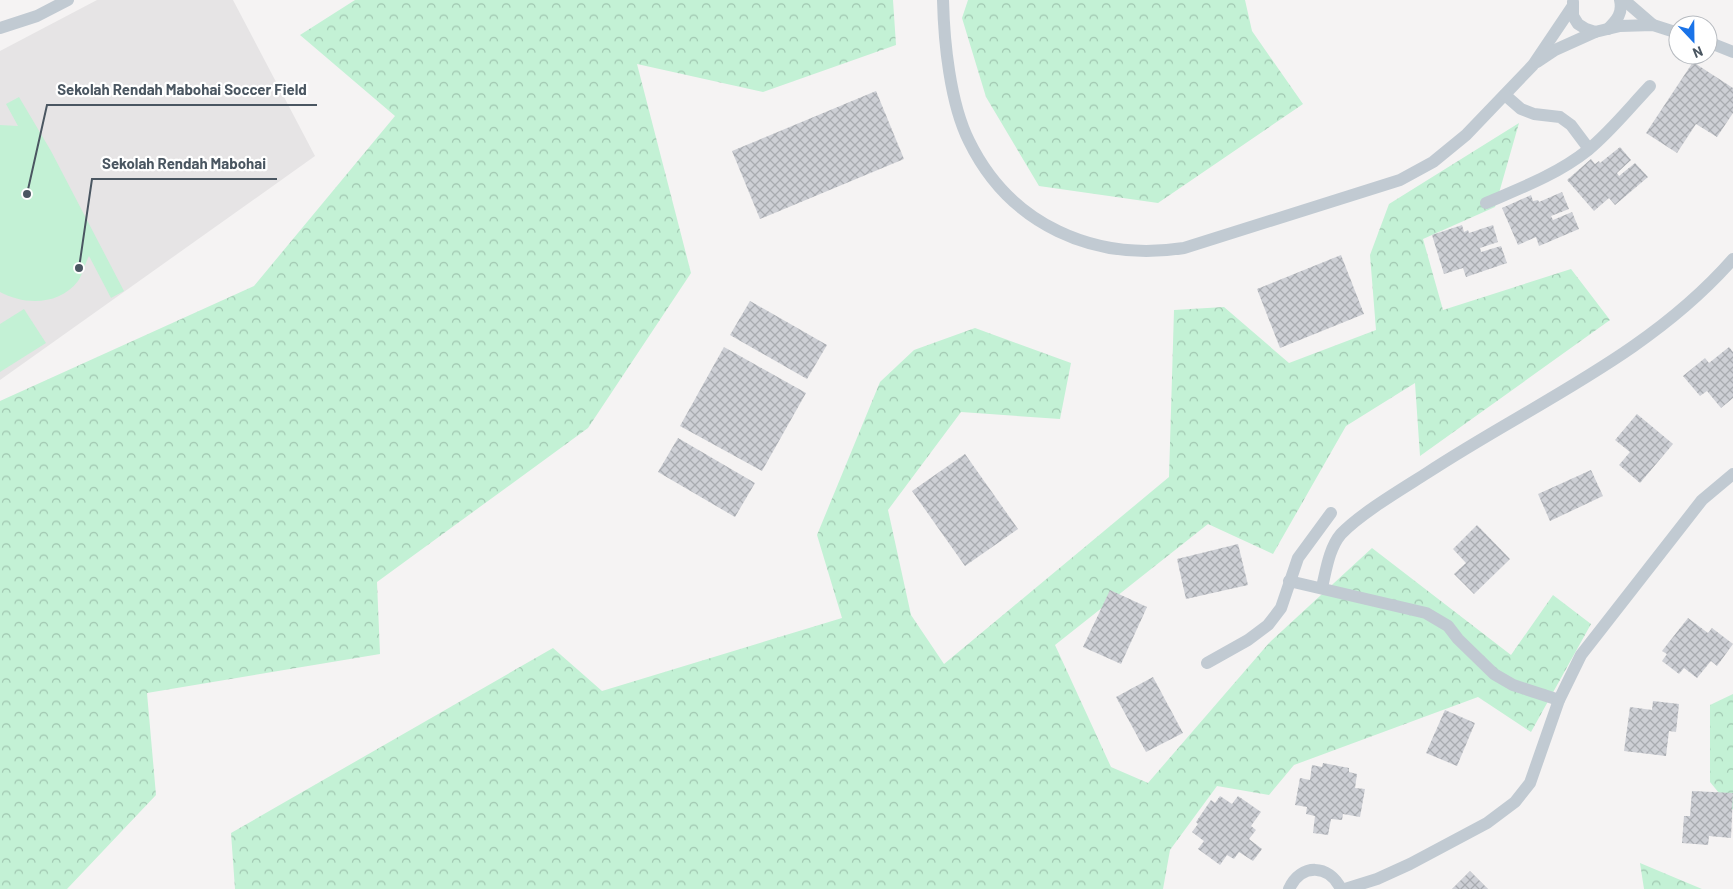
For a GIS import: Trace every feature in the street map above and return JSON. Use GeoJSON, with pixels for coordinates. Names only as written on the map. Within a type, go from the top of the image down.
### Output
{"type":"FeatureCollection","features":[{"type":"Feature","properties":{"kind":"street"},"geometry":{"type":"LineString","coordinates":[[0,28],[36,16],[68,0]]}},
{"type":"Feature","properties":{"kind":"street"},"geometry":{"type":"LineString","coordinates":[[943,0],[947,61],[956,101],[968,141],[989,174],[1018,204],[1040,223],[1073,239],[1115,250],[1155,253],[1184,248],[1400,180],[1433,162],[1466,135],[1533,65],[1572,3]]}},
{"type":"Feature","properties":{"kind":"street"},"geometry":{"type":"LineString","coordinates":[[1622,0],[1653,25],[1668,30]]}},
{"type":"Feature","properties":{"kind":"street"},"geometry":{"type":"LineString","coordinates":[[1608,29],[1618,20],[1622,8],[1622,0]]}},
{"type":"Feature","properties":{"kind":"street"},"geometry":{"type":"LineString","coordinates":[[1572,3],[1573,16],[1578,24],[1595,32]]}},
{"type":"Feature","properties":{"kind":"street"},"geometry":{"type":"LineString","coordinates":[[1533,65],[1555,50],[1595,32],[1653,25]]}},
{"type":"Feature","properties":{"kind":"street"},"geometry":{"type":"LineString","coordinates":[[1718,46],[1733,52]]}},
{"type":"Feature","properties":{"kind":"street"},"geometry":{"type":"LineString","coordinates":[[1486,203],[1543,178],[1589,150],[1650,86]]}},
{"type":"Feature","properties":{"kind":"street"},"geometry":{"type":"LineString","coordinates":[[1505,95],[1521,109],[1534,114],[1560,117],[1570,125],[1589,150]]}},
{"type":"Feature","properties":{"kind":"street"},"geometry":{"type":"LineString","coordinates":[[1322,587],[1330,556],[1340,535],[1361,518],[1459,452],[1579,383],[1620,357],[1659,328],[1733,259]]}},
{"type":"Feature","properties":{"kind":"street"},"geometry":{"type":"LineString","coordinates":[[1345,889],[1377,879],[1410,864],[1487,823],[1515,802],[1530,784],[1559,700],[1582,655],[1702,500],[1733,474]]}},
{"type":"Feature","properties":{"kind":"street"},"geometry":{"type":"LineString","coordinates":[[1207,663],[1248,640],[1268,625],[1281,608],[1298,558],[1330,513]]}},
{"type":"Feature","properties":{"kind":"street"},"geometry":{"type":"LineString","coordinates":[[1289,582],[1322,587],[1354,598],[1426,613],[1448,626],[1458,640],[1494,674],[1513,685],[1559,700]]}},
{"type":"Feature","properties":{"kind":"street"},"geometry":{"type":"LineString","coordinates":[[1290,889],[1294,879],[1304,871],[1317,869],[1338,881],[1341,889]]}},
{"type":"Feature","properties":{"kind":"shaded area"},"geometry":{"type":"Polygon","coordinates":[[[97,0],[233,0],[315,156],[0,380],[0,51],[97,0]]]}},
{"type":"Feature","properties":{"kind":"green space"},"geometry":{"type":"Polygon","coordinates":[[[355,0],[893,0],[896,45],[763,92],[637,64],[691,273],[588,428],[377,582],[380,654],[147,693],[156,795],[67,889],[0,889],[0,401],[254,286],[395,116],[300,35],[355,0]]]}},
{"type":"Feature","properties":{"kind":"green space"},"geometry":{"type":"Polygon","coordinates":[[[968,0],[1245,0],[1252,31],[1303,104],[1158,203],[1039,186],[986,97],[962,18],[968,0]]]}},
{"type":"Feature","properties":{"kind":"green space"},"geometry":{"type":"Polygon","coordinates":[[[19,97],[51,151],[124,291],[111,298],[89,256],[78,281],[61,295],[41,301],[30,301],[0,292],[0,125],[18,126],[6,104],[19,97]]]}},
{"type":"Feature","properties":{"kind":"green space"},"geometry":{"type":"Polygon","coordinates":[[[1519,123],[1495,207],[1423,239],[1443,310],[1571,269],[1610,320],[1420,456],[1415,383],[1346,426],[1273,554],[1208,524],[1055,645],[1111,767],[1148,783],[1269,643],[1372,548],[1511,655],[1553,595],[1591,624],[1531,732],[1478,697],[1294,765],[1269,795],[1217,786],[1170,850],[1163,889],[235,889],[231,833],[553,648],[602,691],[842,618],[817,535],[880,382],[914,350],[975,328],[1071,363],[1060,419],[961,412],[888,510],[911,615],[944,664],[1169,477],[1174,310],[1224,307],[1289,363],[1376,330],[1370,255],[1389,204],[1519,123]]]}},
{"type":"Feature","properties":{"kind":"green space"},"geometry":{"type":"Polygon","coordinates":[[[24,309],[46,343],[0,372],[0,324],[24,309]]]}},
{"type":"Feature","properties":{"kind":"green space"},"geometry":{"type":"Polygon","coordinates":[[[1733,694],[1733,810],[1710,782],[1710,705],[1733,694]]]}},
{"type":"Feature","properties":{"kind":"green space"},"geometry":{"type":"Polygon","coordinates":[[[1640,863],[1702,889],[1644,889],[1640,863]]]}},
{"type":"Feature","properties":{"kind":"building"},"geometry":{"type":"Polygon","coordinates":[[[1691,65],[1698,65],[1733,88],[1733,113],[1717,137],[1696,124],[1677,153],[1646,133],[1691,65]]]}},
{"type":"Feature","properties":{"kind":"building"},"geometry":{"type":"Polygon","coordinates":[[[876,91],[904,159],[760,219],[732,151],[876,91]]]}},
{"type":"Feature","properties":{"kind":"building"},"geometry":{"type":"Polygon","coordinates":[[[1620,147],[1631,160],[1617,173],[1619,176],[1635,163],[1648,177],[1615,205],[1609,198],[1594,211],[1567,180],[1591,159],[1595,164],[1599,161],[1600,163],[1620,147]]]}},
{"type":"Feature","properties":{"kind":"building"},"geometry":{"type":"Polygon","coordinates":[[[1562,192],[1569,209],[1551,216],[1553,220],[1572,212],[1579,229],[1539,246],[1536,237],[1518,245],[1502,208],[1531,195],[1533,201],[1538,200],[1539,202],[1562,192]]]}},
{"type":"Feature","properties":{"kind":"building"},"geometry":{"type":"Polygon","coordinates":[[[1462,225],[1464,232],[1468,230],[1469,233],[1493,225],[1498,242],[1480,248],[1481,252],[1501,246],[1507,263],[1466,277],[1463,268],[1444,274],[1432,235],[1462,225]]]}},
{"type":"Feature","properties":{"kind":"building"},"geometry":{"type":"Polygon","coordinates":[[[1341,255],[1364,314],[1280,348],[1257,289],[1341,255]]]}},
{"type":"Feature","properties":{"kind":"building"},"geometry":{"type":"Polygon","coordinates":[[[750,301],[827,345],[807,379],[730,335],[750,301]]]}},
{"type":"Feature","properties":{"kind":"building"},"geometry":{"type":"Polygon","coordinates":[[[724,347],[806,393],[762,471],[680,426],[724,347]]]}},
{"type":"Feature","properties":{"kind":"building"},"geometry":{"type":"Polygon","coordinates":[[[1729,347],[1733,352],[1733,398],[1721,408],[1707,391],[1700,396],[1683,376],[1705,358],[1709,363],[1729,347]]]}},
{"type":"Feature","properties":{"kind":"building"},"geometry":{"type":"Polygon","coordinates":[[[1637,414],[1673,444],[1640,483],[1619,465],[1630,452],[1615,440],[1637,414]]]}},
{"type":"Feature","properties":{"kind":"building"},"geometry":{"type":"Polygon","coordinates":[[[678,438],[755,483],[735,517],[658,472],[678,438]]]}},
{"type":"Feature","properties":{"kind":"building"},"geometry":{"type":"Polygon","coordinates":[[[965,454],[1018,529],[965,566],[912,491],[965,454]]]}},
{"type":"Feature","properties":{"kind":"building"},"geometry":{"type":"Polygon","coordinates":[[[1591,470],[1603,496],[1550,521],[1538,494],[1591,470]]]}},
{"type":"Feature","properties":{"kind":"building"},"geometry":{"type":"Polygon","coordinates":[[[1477,525],[1510,559],[1474,594],[1454,574],[1466,563],[1453,549],[1477,525]]]}},
{"type":"Feature","properties":{"kind":"building"},"geometry":{"type":"Polygon","coordinates":[[[1238,544],[1248,585],[1186,599],[1177,559],[1238,544]]]}},
{"type":"Feature","properties":{"kind":"building"},"geometry":{"type":"Polygon","coordinates":[[[1110,590],[1147,607],[1121,664],[1083,647],[1110,590]]]}},
{"type":"Feature","properties":{"kind":"building"},"geometry":{"type":"Polygon","coordinates":[[[1688,618],[1708,633],[1712,628],[1733,644],[1717,666],[1711,661],[1697,678],[1684,668],[1679,674],[1662,661],[1667,654],[1662,651],[1688,618]]]}},
{"type":"Feature","properties":{"kind":"building"},"geometry":{"type":"Polygon","coordinates":[[[1153,677],[1183,733],[1146,752],[1116,697],[1153,677]]]}},
{"type":"Feature","properties":{"kind":"building"},"geometry":{"type":"Polygon","coordinates":[[[1653,701],[1679,704],[1676,732],[1669,731],[1666,756],[1624,751],[1630,707],[1652,710],[1653,701]]]}},
{"type":"Feature","properties":{"kind":"building"},"geometry":{"type":"Polygon","coordinates":[[[1445,710],[1475,723],[1457,766],[1426,753],[1445,710]]]}},
{"type":"Feature","properties":{"kind":"building"},"geometry":{"type":"Polygon","coordinates":[[[1323,763],[1349,768],[1349,772],[1357,774],[1355,788],[1365,789],[1360,817],[1343,814],[1342,820],[1331,819],[1328,835],[1313,833],[1315,816],[1306,814],[1307,807],[1295,805],[1300,778],[1310,780],[1312,765],[1322,767],[1323,763]]]}},
{"type":"Feature","properties":{"kind":"building"},"geometry":{"type":"Polygon","coordinates":[[[1692,791],[1733,793],[1731,838],[1709,836],[1708,845],[1682,843],[1684,816],[1690,816],[1692,791]]]}},
{"type":"Feature","properties":{"kind":"building"},"geometry":{"type":"Polygon","coordinates":[[[1220,796],[1232,804],[1238,796],[1261,812],[1251,826],[1256,830],[1249,839],[1262,849],[1253,861],[1239,852],[1234,859],[1227,855],[1220,865],[1198,849],[1204,841],[1192,832],[1198,824],[1196,822],[1211,800],[1215,803],[1220,796]]]}},
{"type":"Feature","properties":{"kind":"building"},"geometry":{"type":"Polygon","coordinates":[[[1470,871],[1488,889],[1452,889],[1470,871]]]}},
{"type":"Feature","properties":{"kind":"place","name":"Sekolah Rendah Mabohai Soccer Field"},"geometry":{"type":"Point","coordinates":[27,194]}},
{"type":"Feature","properties":{"kind":"place","name":"Sekolah Rendah Mabohai"},"geometry":{"type":"Point","coordinates":[79,268]}}]}
